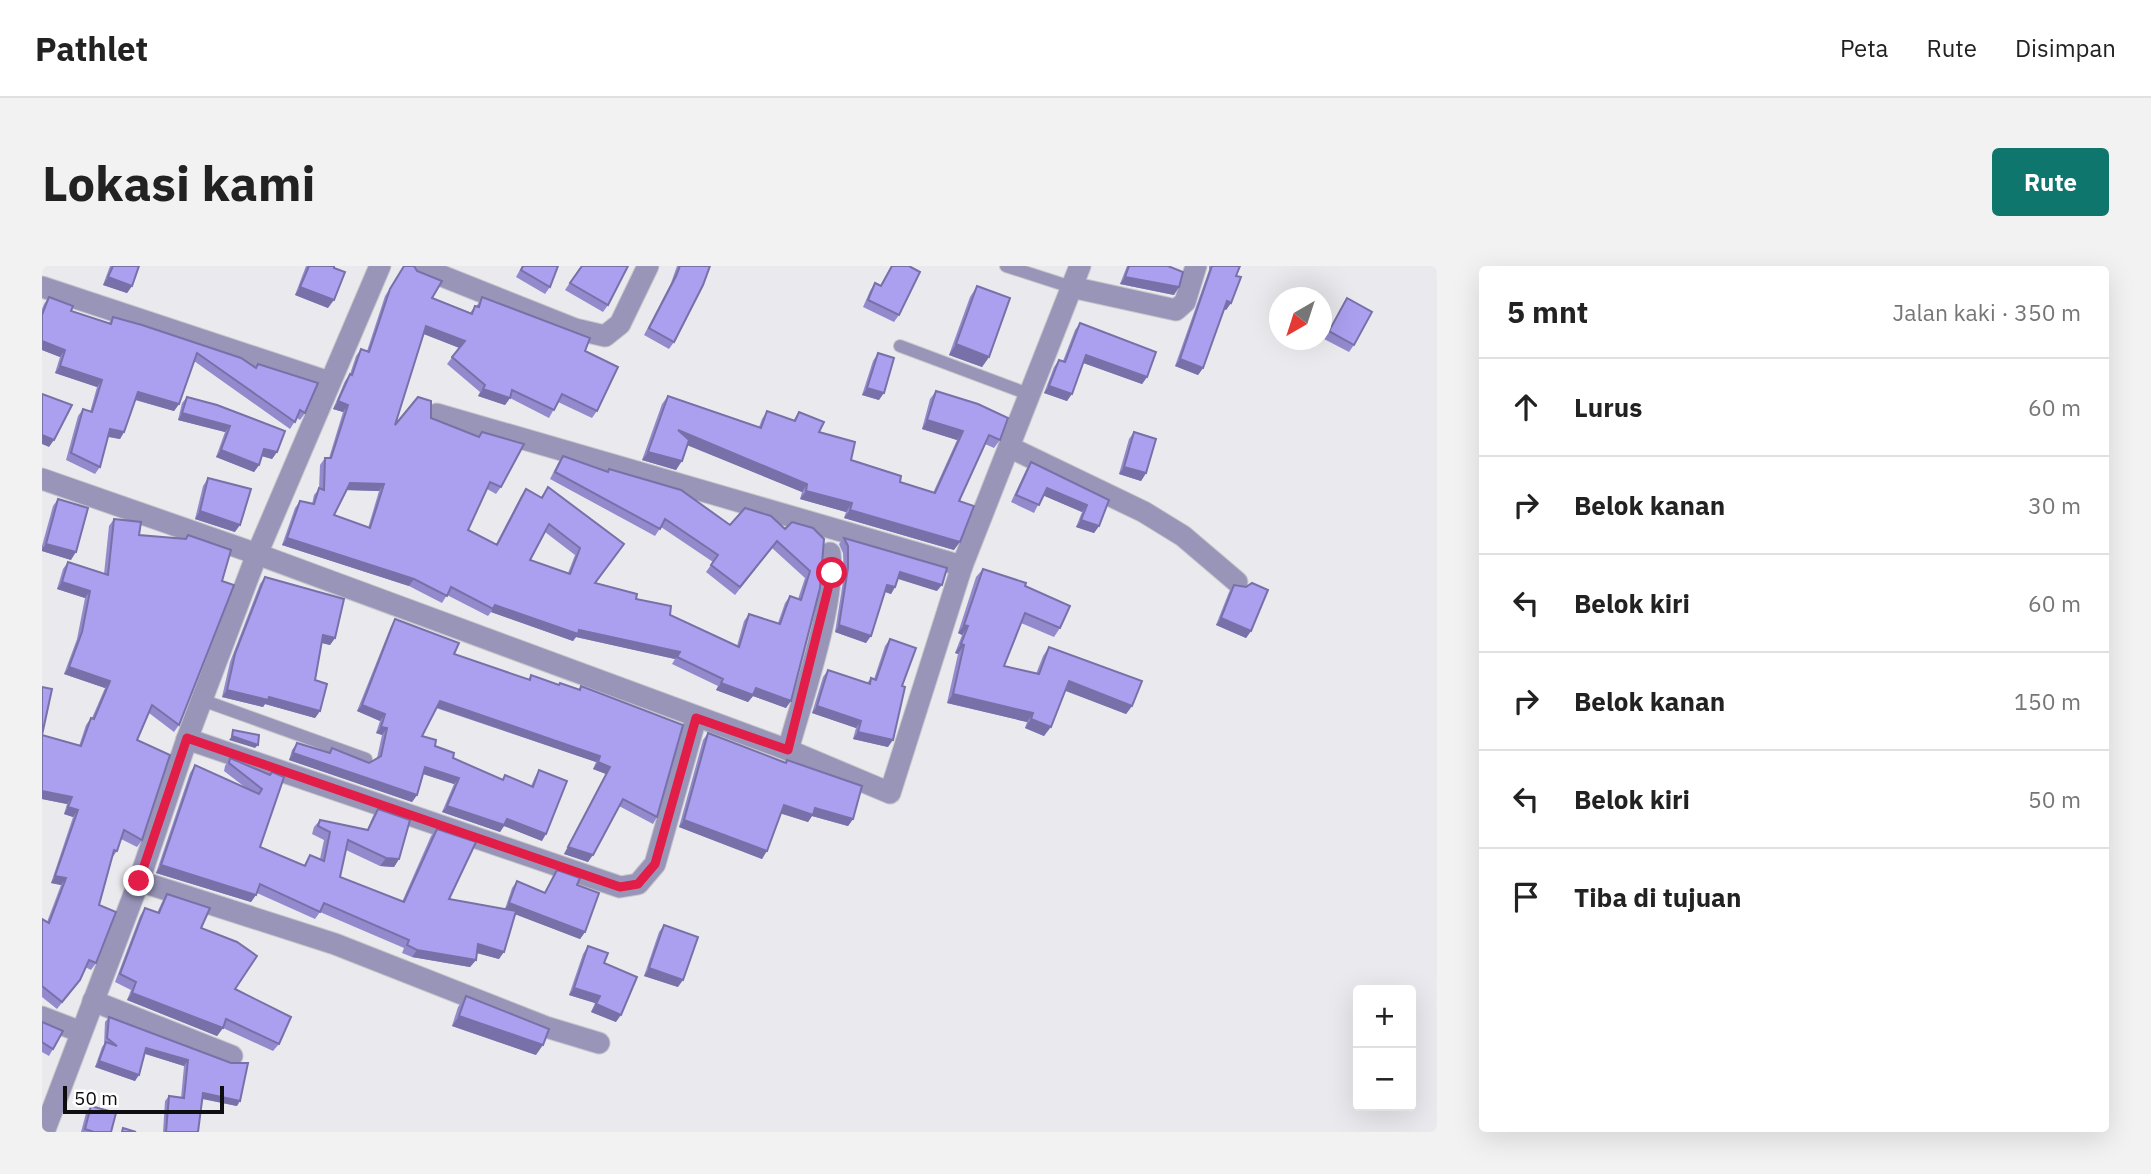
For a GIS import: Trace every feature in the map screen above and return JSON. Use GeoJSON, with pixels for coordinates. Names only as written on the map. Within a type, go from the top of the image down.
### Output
{"type":"FeatureCollection","features":[{"type":"Feature","properties":{"kind":"street"},"geometry":{"type":"LineString","coordinates":[[44,1132],[139,881],[187,738],[257,554],[380,266]]}},
{"type":"Feature","properties":{"kind":"street"},"geometry":{"type":"LineString","coordinates":[[417,266],[575,329],[606,336],[620,324],[648,266]]}},
{"type":"Feature","properties":{"kind":"street"},"geometry":{"type":"LineString","coordinates":[[42,479],[257,554],[788,750],[890,793],[962,566],[1080,266]]}},
{"type":"Feature","properties":{"kind":"street"},"geometry":{"type":"LineString","coordinates":[[1071,287],[1176,310],[1185,302],[1196,266]]}},
{"type":"Feature","properties":{"kind":"street"},"geometry":{"type":"LineString","coordinates":[[42,287],[329,382]]}},
{"type":"Feature","properties":{"kind":"street"},"geometry":{"type":"LineString","coordinates":[[438,414],[962,566]]}},
{"type":"Feature","properties":{"kind":"street"},"geometry":{"type":"LineString","coordinates":[[1009,447],[1144,512],[1183,536],[1237,582]]}},
{"type":"Feature","properties":{"kind":"street"},"geometry":{"type":"LineString","coordinates":[[788,750],[826,604],[832,573],[830,553]]}},
{"type":"Feature","properties":{"kind":"street"},"geometry":{"type":"LineString","coordinates":[[187,738],[620,887],[638,884],[655,864],[696,718]]}},
{"type":"Feature","properties":{"kind":"street"},"geometry":{"type":"LineString","coordinates":[[139,881],[335,944],[546,1027],[599,1043]]}},
{"type":"Feature","properties":{"kind":"street"},"geometry":{"type":"LineString","coordinates":[[93,1001],[232,1056]]}},
{"type":"Feature","properties":{"kind":"street"},"geometry":{"type":"LineString","coordinates":[[42,1017],[81,1032]]}},
{"type":"Feature","properties":{"kind":"lane"},"geometry":{"type":"LineString","coordinates":[[1006,266],[1071,287]]}},
{"type":"Feature","properties":{"kind":"lane"},"geometry":{"type":"LineString","coordinates":[[900,346],[1031,396]]}},
{"type":"Feature","properties":{"kind":"lane"},"geometry":{"type":"LineString","coordinates":[[202,700],[366,759]]}},
{"type":"Feature","properties":{"kind":"building"},"geometry":{"type":"Polygon","coordinates":[[[113,266],[139,266],[132,286],[108,277],[113,266]]]}},
{"type":"Feature","properties":{"kind":"building"},"geometry":{"type":"Polygon","coordinates":[[[309,266],[334,266],[345,272],[334,300],[300,287],[309,266]]]}},
{"type":"Feature","properties":{"kind":"building"},"geometry":{"type":"Polygon","coordinates":[[[404,266],[414,266],[417,271],[442,281],[432,298],[472,314],[475,306],[479,307],[482,297],[590,338],[585,351],[618,367],[597,411],[562,394],[554,410],[512,390],[510,398],[483,389],[485,385],[452,357],[465,341],[426,326],[395,425],[418,397],[431,401],[431,418],[479,437],[482,432],[524,444],[501,487],[490,482],[468,530],[497,545],[526,489],[542,498],[548,487],[624,544],[595,583],[637,594],[636,599],[671,606],[670,615],[739,647],[749,614],[780,624],[790,596],[801,600],[810,571],[777,541],[740,587],[711,565],[718,555],[665,519],[660,529],[555,472],[563,456],[608,472],[609,469],[681,490],[730,525],[745,508],[771,516],[785,529],[792,522],[813,528],[824,539],[820,588],[791,701],[756,688],[753,695],[721,683],[723,679],[677,657],[680,652],[579,630],[578,634],[495,605],[493,609],[451,587],[447,596],[414,579],[287,538],[300,501],[314,504],[319,488],[324,490],[325,458],[331,458],[348,405],[338,401],[350,374],[352,375],[361,349],[369,352],[390,289],[404,266]],[[350,483],[334,515],[370,528],[384,484],[350,483]],[[549,524],[530,560],[570,574],[580,548],[549,524]]]}},
{"type":"Feature","properties":{"kind":"building"},"geometry":{"type":"Polygon","coordinates":[[[523,266],[558,266],[550,287],[521,270],[523,266]]]}},
{"type":"Feature","properties":{"kind":"building"},"geometry":{"type":"Polygon","coordinates":[[[582,266],[628,266],[608,305],[570,283],[582,266]]]}},
{"type":"Feature","properties":{"kind":"building"},"geometry":{"type":"Polygon","coordinates":[[[680,266],[710,266],[674,342],[649,328],[680,266]]]}},
{"type":"Feature","properties":{"kind":"building"},"geometry":{"type":"Polygon","coordinates":[[[892,266],[909,266],[920,272],[899,315],[868,300],[875,283],[881,286],[892,266]]]}},
{"type":"Feature","properties":{"kind":"building"},"geometry":{"type":"Polygon","coordinates":[[[1129,266],[1168,266],[1183,272],[1179,287],[1125,277],[1129,266]]]}},
{"type":"Feature","properties":{"kind":"building"},"geometry":{"type":"Polygon","coordinates":[[[1212,266],[1240,266],[1236,276],[1241,277],[1231,303],[1227,301],[1203,368],[1180,359],[1212,266]]]}},
{"type":"Feature","properties":{"kind":"building"},"geometry":{"type":"Polygon","coordinates":[[[977,286],[1010,298],[989,357],[956,344],[977,286]]]}},
{"type":"Feature","properties":{"kind":"building"},"geometry":{"type":"Polygon","coordinates":[[[49,297],[73,306],[71,311],[111,324],[113,317],[142,325],[241,358],[256,368],[258,364],[318,383],[305,413],[300,410],[295,422],[197,353],[179,404],[138,392],[124,432],[110,429],[100,467],[71,453],[83,409],[92,412],[102,380],[60,366],[65,350],[42,341],[42,315],[49,297]]]}},
{"type":"Feature","properties":{"kind":"building"},"geometry":{"type":"Polygon","coordinates":[[[1347,298],[1372,312],[1354,345],[1332,333],[1332,326],[1347,298]]]}},
{"type":"Feature","properties":{"kind":"building"},"geometry":{"type":"Polygon","coordinates":[[[1080,323],[1156,352],[1147,377],[1086,355],[1072,394],[1049,386],[1059,360],[1065,362],[1080,323]]]}},
{"type":"Feature","properties":{"kind":"building"},"geometry":{"type":"Polygon","coordinates":[[[878,353],[894,358],[884,393],[867,388],[878,353]]]}},
{"type":"Feature","properties":{"kind":"building"},"geometry":{"type":"Polygon","coordinates":[[[936,391],[978,404],[1008,418],[1000,440],[989,435],[959,501],[974,506],[960,542],[850,510],[852,503],[806,491],[807,484],[678,430],[689,440],[682,461],[648,452],[668,396],[761,428],[767,411],[795,421],[799,412],[824,422],[819,432],[855,442],[851,460],[901,476],[900,482],[935,493],[963,431],[927,420],[936,391]]]}},
{"type":"Feature","properties":{"kind":"building"},"geometry":{"type":"Polygon","coordinates":[[[42,394],[72,405],[54,440],[42,435],[42,394]]]}},
{"type":"Feature","properties":{"kind":"building"},"geometry":{"type":"Polygon","coordinates":[[[187,397],[217,405],[285,431],[277,452],[264,449],[259,465],[221,450],[230,426],[182,413],[187,397]]]}},
{"type":"Feature","properties":{"kind":"building"},"geometry":{"type":"Polygon","coordinates":[[[1134,432],[1156,439],[1146,473],[1124,467],[1134,432]]]}},
{"type":"Feature","properties":{"kind":"building"},"geometry":{"type":"Polygon","coordinates":[[[1031,462],[1109,500],[1099,526],[1081,520],[1087,505],[1047,488],[1039,505],[1016,495],[1031,462]]]}},
{"type":"Feature","properties":{"kind":"building"},"geometry":{"type":"Polygon","coordinates":[[[208,478],[251,489],[240,525],[200,511],[208,478]]]}},
{"type":"Feature","properties":{"kind":"building"},"geometry":{"type":"Polygon","coordinates":[[[58,499],[88,508],[76,552],[46,544],[58,499]]]}},
{"type":"Feature","properties":{"kind":"building"},"geometry":{"type":"Polygon","coordinates":[[[114,519],[141,522],[139,535],[186,539],[188,535],[231,550],[222,581],[234,585],[179,725],[152,705],[137,740],[170,755],[142,840],[124,830],[117,851],[114,850],[99,905],[116,912],[96,963],[89,960],[80,980],[62,1002],[42,986],[42,919],[49,923],[66,878],[55,876],[78,810],[68,807],[72,797],[42,791],[42,735],[81,746],[91,718],[94,719],[110,681],[69,667],[82,632],[90,591],[62,582],[68,562],[108,575],[114,519]]]}},
{"type":"Feature","properties":{"kind":"building"},"geometry":{"type":"Polygon","coordinates":[[[844,538],[947,568],[942,585],[900,572],[895,587],[887,585],[871,636],[839,625],[848,568],[848,546],[844,538]]]}},
{"type":"Feature","properties":{"kind":"building"},"geometry":{"type":"Polygon","coordinates":[[[983,569],[1026,583],[1025,586],[1070,606],[1060,628],[1025,613],[1004,666],[1039,674],[1049,647],[1142,681],[1132,706],[1069,681],[1051,727],[1031,719],[1033,713],[953,694],[964,645],[961,644],[968,626],[964,625],[983,569]]]}},
{"type":"Feature","properties":{"kind":"building"},"geometry":{"type":"Polygon","coordinates":[[[265,577],[344,599],[335,638],[323,635],[315,680],[327,684],[320,711],[269,697],[268,700],[227,690],[235,654],[265,577]]]}},
{"type":"Feature","properties":{"kind":"building"},"geometry":{"type":"Polygon","coordinates":[[[1252,583],[1268,590],[1251,631],[1221,618],[1234,585],[1246,587],[1252,583]]]}},
{"type":"Feature","properties":{"kind":"building"},"geometry":{"type":"Polygon","coordinates":[[[395,619],[459,643],[454,654],[530,680],[531,675],[580,690],[581,686],[683,725],[657,817],[623,799],[593,855],[568,847],[610,767],[598,762],[600,756],[440,701],[422,736],[436,740],[435,746],[454,753],[453,758],[503,780],[505,775],[533,787],[539,770],[567,781],[546,834],[507,819],[504,825],[447,806],[459,778],[425,767],[417,795],[293,753],[297,743],[330,753],[332,748],[369,763],[381,756],[387,728],[381,727],[385,714],[362,705],[395,619]]]}},
{"type":"Feature","properties":{"kind":"building"},"geometry":{"type":"Polygon","coordinates":[[[890,639],[916,648],[902,686],[905,687],[893,740],[858,732],[861,721],[817,706],[828,670],[870,684],[871,678],[876,680],[890,639]]]}},
{"type":"Feature","properties":{"kind":"building"},"geometry":{"type":"Polygon","coordinates":[[[42,687],[52,689],[42,735],[42,687]]]}},
{"type":"Feature","properties":{"kind":"building"},"geometry":{"type":"Polygon","coordinates":[[[233,730],[259,735],[258,745],[232,736],[233,730]]]}},
{"type":"Feature","properties":{"kind":"building"},"geometry":{"type":"Polygon","coordinates":[[[708,733],[786,763],[787,760],[862,786],[853,819],[815,808],[813,815],[784,805],[767,851],[684,820],[708,733]]]}},
{"type":"Feature","properties":{"kind":"building"},"geometry":{"type":"Polygon","coordinates":[[[230,758],[270,775],[272,772],[284,777],[260,847],[305,866],[310,855],[324,861],[330,832],[318,826],[320,820],[368,830],[378,809],[410,820],[399,859],[386,858],[348,840],[340,877],[404,902],[437,829],[476,842],[449,899],[516,911],[504,952],[478,944],[476,960],[417,950],[407,945],[409,940],[324,903],[320,912],[260,884],[256,895],[161,865],[195,765],[259,794],[262,789],[229,763],[230,758]]]}},
{"type":"Feature","properties":{"kind":"building"},"geometry":{"type":"Polygon","coordinates":[[[557,870],[580,878],[577,885],[599,893],[585,932],[509,903],[517,881],[545,893],[557,870]]]}},
{"type":"Feature","properties":{"kind":"building"},"geometry":{"type":"Polygon","coordinates":[[[167,894],[210,908],[201,928],[237,942],[257,956],[235,989],[291,1017],[279,1044],[226,1019],[223,1028],[132,993],[136,982],[120,974],[145,908],[159,913],[167,894]]]}},
{"type":"Feature","properties":{"kind":"building"},"geometry":{"type":"Polygon","coordinates":[[[664,925],[698,937],[683,980],[649,968],[664,925]]]}},
{"type":"Feature","properties":{"kind":"building"},"geometry":{"type":"Polygon","coordinates":[[[588,946],[608,953],[604,963],[637,977],[621,1015],[596,1004],[600,996],[574,988],[588,946]]]}},
{"type":"Feature","properties":{"kind":"building"},"geometry":{"type":"Polygon","coordinates":[[[466,996],[549,1029],[543,1045],[459,1016],[466,996]]]}},
{"type":"Feature","properties":{"kind":"building"},"geometry":{"type":"Polygon","coordinates":[[[109,1017],[231,1063],[248,1063],[240,1101],[203,1093],[198,1132],[166,1132],[169,1096],[184,1098],[188,1060],[146,1048],[139,1075],[99,1061],[106,1042],[117,1046],[107,1038],[109,1017]]]}},
{"type":"Feature","properties":{"kind":"building"},"geometry":{"type":"Polygon","coordinates":[[[42,1022],[63,1031],[53,1049],[42,1042],[42,1022]]]}},
{"type":"Feature","properties":{"kind":"building"},"geometry":{"type":"Polygon","coordinates":[[[91,1106],[116,1113],[111,1132],[85,1129],[91,1106]]]}},
{"type":"Feature","properties":{"kind":"route"},"geometry":{"type":"LineString","coordinates":[[139,881],[187,738],[620,887],[638,884],[655,864],[696,718],[788,750],[832,573]]}}]}
